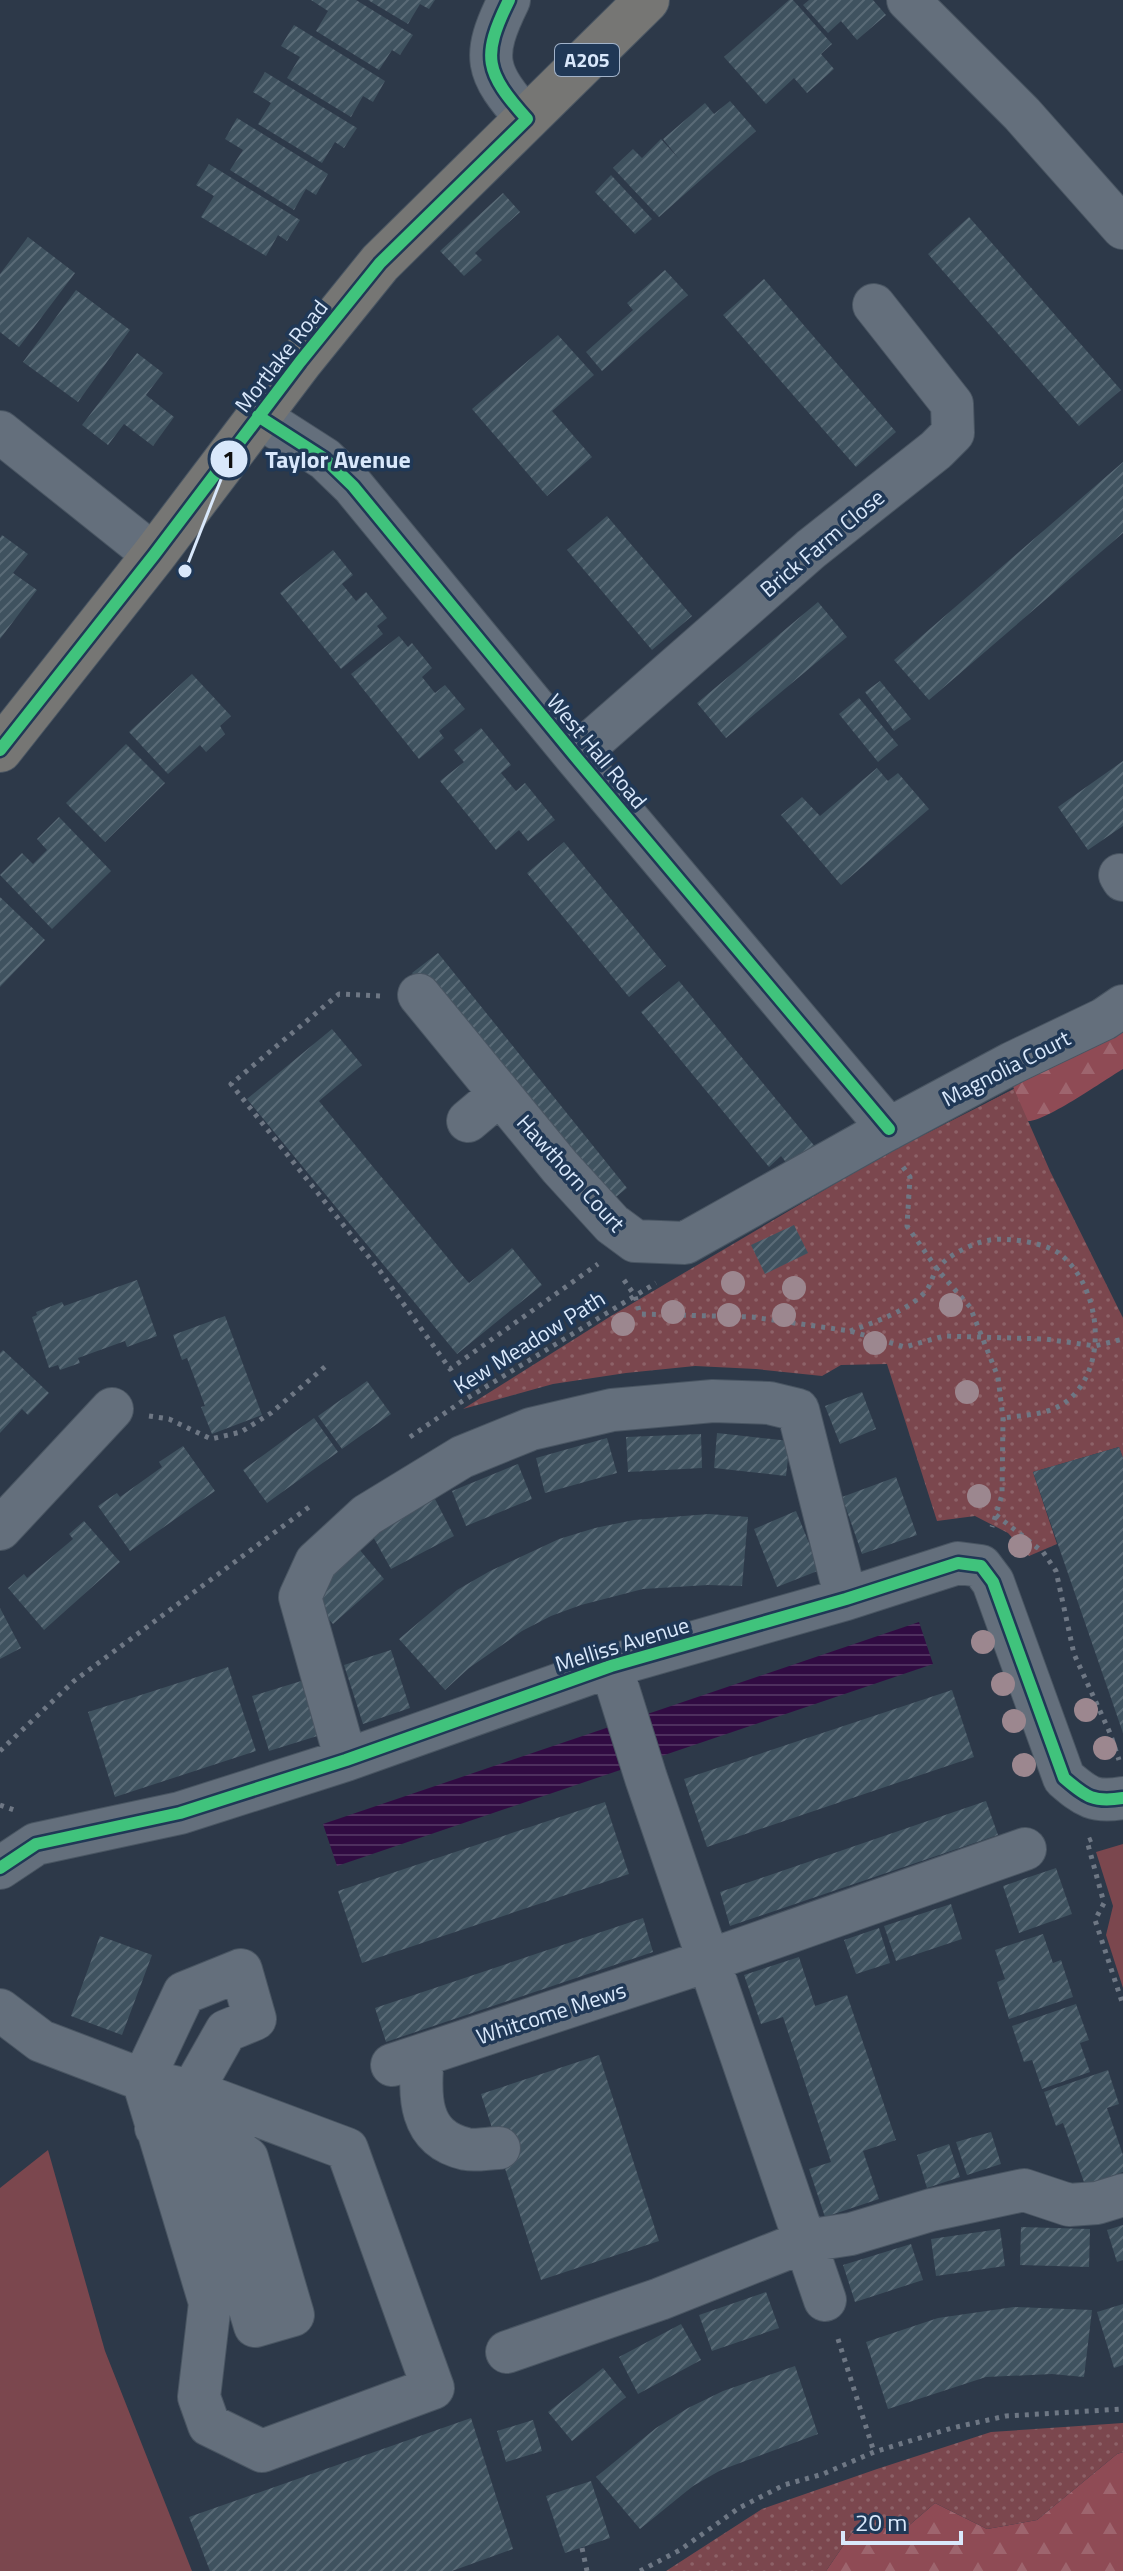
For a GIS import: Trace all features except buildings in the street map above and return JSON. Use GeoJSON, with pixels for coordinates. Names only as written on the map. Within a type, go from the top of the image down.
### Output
{"type":"FeatureCollection","features":[{"type":"Feature","properties":{"kind":"highway","name":"Mortlake Road"},"geometry":{"type":"LineString","coordinates":[[0,750],[380,263],[647,0]]}},
{"type":"Feature","properties":{"kind":"street"},"geometry":{"type":"LineString","coordinates":[[509,0],[494,31],[490,54],[493,75],[527,119]]}},
{"type":"Feature","properties":{"kind":"street"},"geometry":{"type":"LineString","coordinates":[[908,0],[1022,114],[1123,228]]}},
{"type":"Feature","properties":{"kind":"street","name":"Brick Farm Close"},"geometry":{"type":"LineString","coordinates":[[575,756],[811,549],[936,450],[953,433],[952,404],[874,305]]}},
{"type":"Feature","properties":{"kind":"street","name":"West Hall Road"},"geometry":{"type":"LineString","coordinates":[[258,416],[325,459],[353,486],[885,1131]]}},
{"type":"Feature","properties":{"kind":"street"},"geometry":{"type":"LineString","coordinates":[[0,432],[154,555]]}},
{"type":"Feature","properties":{"kind":"street","name":"Hawthorn Court"},"geometry":{"type":"LineString","coordinates":[[419,995],[602,1213],[635,1241],[685,1243],[885,1131]]}},
{"type":"Feature","properties":{"kind":"street","name":"Magnolia Court"},"geometry":{"type":"LineString","coordinates":[[885,1131],[1012,1063],[1104,1019],[1123,1006]]}},
{"type":"Feature","properties":{"kind":"street"},"geometry":{"type":"LineString","coordinates":[[468,1121],[500,1094]]}},
{"type":"Feature","properties":{"kind":"street"},"geometry":{"type":"LineString","coordinates":[[346,1760],[300,1597],[316,1562],[367,1515],[462,1457],[531,1429],[612,1410],[713,1401],[769,1403],[798,1410],[846,1599]]}},
{"type":"Feature","properties":{"kind":"street"},"geometry":{"type":"LineString","coordinates":[[0,1529],[112,1409]]}},
{"type":"Feature","properties":{"kind":"street","name":"Melliss Avenue"},"geometry":{"type":"LineString","coordinates":[[0,1868],[36,1844],[180,1813],[346,1760],[611,1666],[846,1599],[958,1563],[981,1566]]}},
{"type":"Feature","properties":{"kind":"street"},"geometry":{"type":"LineString","coordinates":[[981,1566],[993,1582],[1064,1778],[1079,1792],[1100,1802],[1122,1784]]}},
{"type":"Feature","properties":{"kind":"street"},"geometry":{"type":"LineString","coordinates":[[611,1666],[646,1778],[825,2300]]}},
{"type":"Feature","properties":{"kind":"street","name":"Whitcome Mews"},"geometry":{"type":"LineString","coordinates":[[499,2148],[468,2150],[431,2130],[422,2107],[420,2080],[407,2060],[710,1960],[1025,1849]]}},
{"type":"Feature","properties":{"kind":"street"},"geometry":{"type":"LineString","coordinates":[[0,2010],[41,2041],[168,2085],[347,2149],[433,2388],[262,2451],[209,2425],[199,2397],[210,2303],[156,2128],[168,2085]]}},
{"type":"Feature","properties":{"kind":"street"},"geometry":{"type":"LineString","coordinates":[[156,2128],[208,2170],[255,2326],[293,2315],[247,2158],[194,2118],[168,2085]]}},
{"type":"Feature","properties":{"kind":"street"},"geometry":{"type":"LineString","coordinates":[[507,2352],[660,2299],[806,2241],[851,2234],[931,2210],[1024,2190],[1069,2205],[1097,2203],[1123,2195]]}},
{"type":"Feature","properties":{"kind":"path"},"geometry":{"type":"LineString","coordinates":[[419,995],[339,994],[231,1084],[380,1271],[450,1369],[607,1257],[628,1235]]}},
{"type":"Feature","properties":{"kind":"path"},"geometry":{"type":"LineString","coordinates":[[885,1131],[910,1177],[907,1226],[937,1269],[970,1307],[998,1377],[1003,1418],[1002,1495],[981,1566]]}},
{"type":"Feature","properties":{"kind":"path"},"geometry":{"type":"LineString","coordinates":[[850,1331],[886,1318],[925,1292],[937,1269],[956,1252],[989,1240],[1020,1240],[1059,1253],[1082,1279],[1094,1318],[1095,1346],[1087,1381],[1066,1402],[1040,1413],[1003,1418]]}},
{"type":"Feature","properties":{"kind":"path"},"geometry":{"type":"LineString","coordinates":[[635,1296],[640,1314],[752,1317],[850,1331],[905,1347],[944,1336],[1045,1339],[1095,1346],[1123,1339]]}},
{"type":"Feature","properties":{"kind":"path"},"geometry":{"type":"LineString","coordinates":[[112,1409],[169,1419],[211,1439],[241,1432],[271,1413],[327,1365]]}},
{"type":"Feature","properties":{"kind":"path"},"geometry":{"type":"LineString","coordinates":[[0,1751],[74,1681],[316,1502]]}},
{"type":"Feature","properties":{"kind":"path"},"geometry":{"type":"LineString","coordinates":[[996,1515],[1043,1552],[1056,1571],[1074,1654],[1110,1733],[1122,1784]]}},
{"type":"Feature","properties":{"kind":"path"},"geometry":{"type":"LineString","coordinates":[[1099,1837],[1087,1841],[1104,1903],[1095,1920],[1123,2005]]}},
{"type":"Feature","properties":{"kind":"path"},"geometry":{"type":"LineString","coordinates":[[825,2300],[874,2452]]}},
{"type":"Feature","properties":{"kind":"path"},"geometry":{"type":"LineString","coordinates":[[640,2571],[680,2550],[739,2508],[784,2485],[823,2474],[874,2452],[952,2428],[1006,2416],[1123,2409]]}},
{"type":"Feature","properties":{"kind":"path"},"geometry":{"type":"LineString","coordinates":[[582,2548],[587,2571]]}},
{"type":"Feature","properties":{"kind":"shaded area"},"geometry":{"type":"Polygon","coordinates":[[[1014,1089],[1050,1171],[1123,1318],[1123,1458],[1119,1447],[1033,1472],[1057,1544],[1029,1556],[1008,1533],[975,1516],[937,1521],[887,1364],[841,1365],[822,1376],[695,1366],[626,1373],[553,1384],[463,1409],[611,1316],[882,1156],[1014,1089]]]}},
{"type":"Feature","properties":{"kind":"shaded area"},"geometry":{"type":"Polygon","coordinates":[[[919,1622],[933,1664],[337,1866],[323,1824],[919,1622]]]}},
{"type":"Feature","properties":{"kind":"shaded area"},"geometry":{"type":"Polygon","coordinates":[[[1123,1844],[1123,1988],[1106,1935],[1113,1906],[1096,1852],[1123,1844]]]}},
{"type":"Feature","properties":{"kind":"shaded area"},"geometry":{"type":"Polygon","coordinates":[[[48,2150],[105,2351],[192,2571],[0,2571],[0,2188],[48,2150]]]}},
{"type":"Feature","properties":{"kind":"shaded area"},"geometry":{"type":"Polygon","coordinates":[[[1123,2423],[1123,2452],[1037,2520],[987,2529],[935,2503],[906,2528],[856,2527],[826,2571],[666,2571],[762,2509],[991,2432],[1123,2423]]]}},
{"type":"Feature","properties":{"kind":"green space"},"geometry":{"type":"Polygon","coordinates":[[[1123,1012],[1123,1069],[1061,1108],[1028,1121],[1017,1119],[987,1103],[1014,1089],[1010,1079],[1123,1012]]]}},
{"type":"Feature","properties":{"kind":"green space"},"geometry":{"type":"Polygon","coordinates":[[[1123,2452],[1123,2571],[826,2571],[856,2527],[906,2528],[935,2503],[987,2529],[1037,2520],[1123,2452]]]}},
{"type":"Feature","properties":{"kind":"cycle path"},"geometry":{"type":"LineString","coordinates":[[0,750],[380,263],[527,119],[503,89],[492,63],[494,36],[509,0]]}},
{"type":"Feature","properties":{"kind":"cycle path"},"geometry":{"type":"LineString","coordinates":[[258,416],[325,459],[353,486],[889,1129]]}},
{"type":"Feature","properties":{"kind":"cycle path"},"geometry":{"type":"LineString","coordinates":[[0,1868],[36,1844],[180,1813],[346,1760],[611,1666],[846,1599],[958,1563],[981,1566],[993,1582],[1064,1778],[1091,1797],[1105,1800],[1123,1798]]}},
{"type":"Feature","properties":{"kind":"place","name":"Taylor Avenue"},"geometry":{"type":"Point","coordinates":[185,571]}}]}
